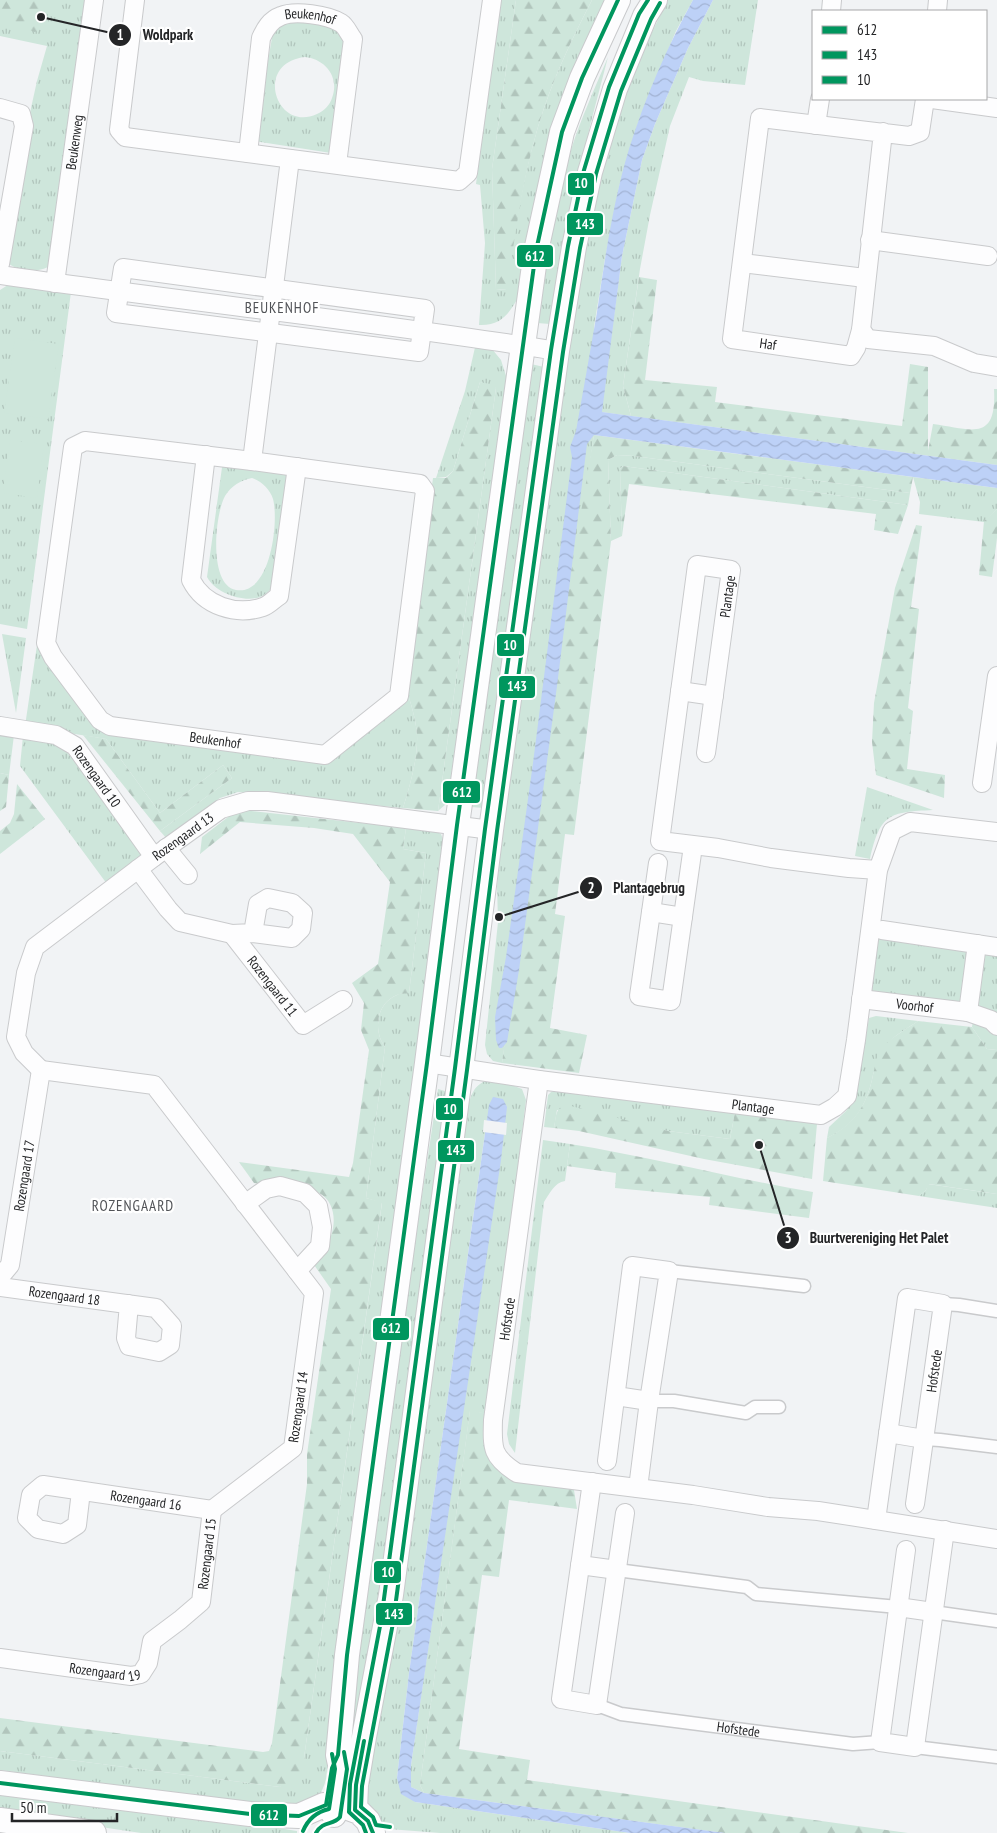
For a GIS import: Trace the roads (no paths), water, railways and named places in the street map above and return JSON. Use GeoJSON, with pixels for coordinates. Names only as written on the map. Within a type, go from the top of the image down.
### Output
{"type":"FeatureCollection","features":[{"type":"Feature","properties":{"kind":"main road"},"geometry":{"type":"LineString","coordinates":[[325,1815],[332,1768],[338,1755],[347,1655],[427,1063],[457,825],[536,251],[562,132],[582,78],[618,0]]}},
{"type":"Feature","properties":{"kind":"main road"},"geometry":{"type":"LineString","coordinates":[[325,1815],[356,1785],[387,1622],[491,830],[557,351],[574,247],[590,172],[615,89],[645,16],[655,0]]}},
{"type":"Feature","properties":{"kind":"main road"},"geometry":{"type":"LineString","coordinates":[[0,1783],[250,1814],[325,1815],[368,1820],[374,1832]]}},
{"type":"Feature","properties":{"kind":"main road"},"geometry":{"type":"LineString","coordinates":[[0,1820],[94,1833]]}},
{"type":"Feature","properties":{"kind":"street","name":"Beukenweg"},"geometry":{"type":"LineString","coordinates":[[55,283],[94,0]]}},
{"type":"Feature","properties":{"kind":"street"},"geometry":{"type":"LineString","coordinates":[[135,0],[118,130],[125,137],[459,181],[468,173],[492,0]]}},
{"type":"Feature","properties":{"kind":"street","name":"Beukenhof"},"geometry":{"type":"LineString","coordinates":[[248,153],[261,38],[267,26],[281,16],[301,13],[327,18],[342,24],[353,39],[336,164]]}},
{"type":"Feature","properties":{"kind":"street"},"geometry":{"type":"LineString","coordinates":[[816,125],[820,100]]}},
{"type":"Feature","properties":{"kind":"street","name":"Haf"},"geometry":{"type":"LineString","coordinates":[[883,132],[860,330],[856,348],[851,356],[732,339],[760,118],[883,132],[909,136],[920,132],[925,100]]}},
{"type":"Feature","properties":{"kind":"street"},"geometry":{"type":"LineString","coordinates":[[939,100],[997,108]]}},
{"type":"Feature","properties":{"kind":"street"},"geometry":{"type":"LineString","coordinates":[[0,108],[21,114],[24,126],[0,264]]}},
{"type":"Feature","properties":{"kind":"street"},"geometry":{"type":"LineString","coordinates":[[252,461],[290,159]]}},
{"type":"Feature","properties":{"kind":"street"},"geometry":{"type":"LineString","coordinates":[[870,240],[988,256]]}},
{"type":"Feature","properties":{"kind":"street"},"geometry":{"type":"LineString","coordinates":[[742,263],[865,278]]}},
{"type":"Feature","properties":{"kind":"street"},"geometry":{"type":"LineString","coordinates":[[123,268],[274,289],[425,309],[419,352],[269,334],[116,312],[123,268]]}},
{"type":"Feature","properties":{"kind":"street"},"geometry":{"type":"LineString","coordinates":[[0,275],[271,312],[423,330],[557,351]]}},
{"type":"Feature","properties":{"kind":"street"},"geometry":{"type":"LineString","coordinates":[[860,330],[868,339],[934,346],[974,363],[997,367]]}},
{"type":"Feature","properties":{"kind":"street","name":"Beukenhof"},"geometry":{"type":"LineString","coordinates":[[85,441],[206,455],[420,484],[425,491],[399,696],[325,755],[110,726],[100,720],[46,643],[73,447],[85,441]]}},
{"type":"Feature","properties":{"kind":"street"},"geometry":{"type":"LineString","coordinates":[[206,455],[191,580],[196,590],[211,602],[232,611],[264,607],[280,596],[297,467]]}},
{"type":"Feature","properties":{"kind":"street","name":"Plantage"},"geometry":{"type":"LineString","coordinates":[[706,753],[731,570],[698,565],[660,841],[771,858],[878,870]]}},
{"type":"Feature","properties":{"kind":"street"},"geometry":{"type":"LineString","coordinates":[[982,783],[993,737],[997,676]]}},
{"type":"Feature","properties":{"kind":"street"},"geometry":{"type":"LineString","coordinates":[[680,691],[714,696]]}},
{"type":"Feature","properties":{"kind":"street","name":"Rozengaard 10"},"geometry":{"type":"LineString","coordinates":[[0,726],[56,735],[75,746],[160,852]]}},
{"type":"Feature","properties":{"kind":"street","name":"Rozengaard 13"},"geometry":{"type":"LineString","coordinates":[[40,1070],[24,1053],[16,1037],[26,973],[34,947],[138,868],[221,809],[248,801],[267,800],[491,830]]}},
{"type":"Feature","properties":{"kind":"street","name":"Plantage"},"geometry":{"type":"LineString","coordinates":[[427,1063],[539,1080],[821,1115],[835,1107],[847,1096],[878,870],[892,832],[910,822],[997,832]]}},
{"type":"Feature","properties":{"kind":"street"},"geometry":{"type":"LineString","coordinates":[[658,863],[639,996],[671,1000],[693,846]]}},
{"type":"Feature","properties":{"kind":"street"},"geometry":{"type":"LineString","coordinates":[[160,852],[188,875]]}},
{"type":"Feature","properties":{"kind":"street","name":"Rozengaard 11"},"geometry":{"type":"LineString","coordinates":[[138,868],[180,922],[232,934],[254,932]]}},
{"type":"Feature","properties":{"kind":"street"},"geometry":{"type":"LineString","coordinates":[[651,912],[683,917]]}},
{"type":"Feature","properties":{"kind":"street"},"geometry":{"type":"LineString","coordinates":[[882,930],[997,947]]}},
{"type":"Feature","properties":{"kind":"street","name":"Rozengaard 11"},"geometry":{"type":"LineString","coordinates":[[232,934],[303,1025],[343,1000]]}},
{"type":"Feature","properties":{"kind":"street"},"geometry":{"type":"LineString","coordinates":[[968,1012],[977,944]]}},
{"type":"Feature","properties":{"kind":"street","name":"Voorhof"},"geometry":{"type":"LineString","coordinates":[[861,999],[968,1012],[991,1020],[997,1026]]}},
{"type":"Feature","properties":{"kind":"street","name":"Rozengaard 14"},"geometry":{"type":"LineString","coordinates":[[40,1070],[154,1085],[314,1293],[293,1448],[212,1510]]}},
{"type":"Feature","properties":{"kind":"street","name":"Rozengaard 17"},"geometry":{"type":"LineString","coordinates":[[0,1278],[10,1265],[40,1070]]}},
{"type":"Feature","properties":{"kind":"street","name":"Hofstede"},"geometry":{"type":"LineString","coordinates":[[539,1080],[493,1420],[492,1438],[495,1454],[504,1465],[517,1473],[694,1494],[768,1507],[818,1511],[997,1539]]}},
{"type":"Feature","properties":{"kind":"street"},"geometry":{"type":"LineString","coordinates":[[246,1204],[266,1190],[280,1186],[306,1193],[318,1206],[322,1227],[320,1246],[297,1271]]}},
{"type":"Feature","properties":{"kind":"street"},"geometry":{"type":"LineString","coordinates":[[607,1461],[632,1266],[804,1286]]}},
{"type":"Feature","properties":{"kind":"street"},"geometry":{"type":"LineString","coordinates":[[638,1488],[669,1271]]}},
{"type":"Feature","properties":{"kind":"street","name":"Rozengaard 18"},"geometry":{"type":"LineString","coordinates":[[0,1287],[129,1304]]}},
{"type":"Feature","properties":{"kind":"street"},"geometry":{"type":"LineString","coordinates":[[876,1520],[907,1298],[997,1310]]}},
{"type":"Feature","properties":{"kind":"street","name":"Hofstede"},"geometry":{"type":"LineString","coordinates":[[915,1504],[943,1304]]}},
{"type":"Feature","properties":{"kind":"street"},"geometry":{"type":"LineString","coordinates":[[616,1396],[649,1401],[674,1402],[746,1413],[756,1407],[779,1407]]}},
{"type":"Feature","properties":{"kind":"street"},"geometry":{"type":"LineString","coordinates":[[888,1433],[997,1447]]}},
{"type":"Feature","properties":{"kind":"street","name":"Hofstede"},"geometry":{"type":"LineString","coordinates":[[592,1482],[560,1699],[597,1705],[621,1714],[853,1744],[880,1742],[997,1757]]}},
{"type":"Feature","properties":{"kind":"street","name":"Rozengaard 16"},"geometry":{"type":"LineString","coordinates":[[80,1491],[212,1510]]}},
{"type":"Feature","properties":{"kind":"street","name":"Rozengaard 15"},"geometry":{"type":"LineString","coordinates":[[180,1620],[200,1602],[212,1510]]}},
{"type":"Feature","properties":{"kind":"street"},"geometry":{"type":"LineString","coordinates":[[597,1705],[625,1513]]}},
{"type":"Feature","properties":{"kind":"street"},"geometry":{"type":"LineString","coordinates":[[914,1746],[945,1530]]}},
{"type":"Feature","properties":{"kind":"street"},"geometry":{"type":"LineString","coordinates":[[880,1742],[906,1550]]}},
{"type":"Feature","properties":{"kind":"street"},"geometry":{"type":"LineString","coordinates":[[580,1565],[747,1587],[756,1594],[898,1607],[997,1621]]}},
{"type":"Feature","properties":{"kind":"street","name":"Rozengaard 19"},"geometry":{"type":"LineString","coordinates":[[0,1658],[131,1676],[141,1674],[148,1663],[152,1641],[180,1620]]}},
{"type":"Feature","properties":{"kind":"water"},"geometry":{"type":"Polygon","coordinates":[[[693,0],[713,0],[688,48],[655,124],[642,160],[622,256],[602,412],[997,465],[997,488],[594,435],[587,444],[519,970],[507,1042],[502,1048],[499,1048],[496,1040],[495,1017],[506,957],[533,763],[572,457],[570,447],[576,431],[610,230],[623,169],[642,111],[666,54],[693,0]]]}},
{"type":"Feature","properties":{"kind":"water"},"geometry":{"type":"Polygon","coordinates":[[[493,1097],[503,1099],[507,1107],[501,1160],[411,1765],[411,1787],[424,1793],[725,1833],[630,1833],[415,1802],[401,1794],[397,1778],[409,1673],[489,1105],[493,1097]]]}},
{"type":"Feature","properties":{"kind":"place","name":"Woldpark"},"geometry":{"type":"Point","coordinates":[41,17]}},
{"type":"Feature","properties":{"kind":"place","name":"Plantagebrug"},"geometry":{"type":"Point","coordinates":[499,917]}},
{"type":"Feature","properties":{"kind":"place","name":"Buurtvereniging Het Palet"},"geometry":{"type":"Point","coordinates":[759,1145]}},
{"type":"Feature","properties":{"kind":"district","name":"BEUKENHOF"},"geometry":{"type":"Point","coordinates":[282,308]}},
{"type":"Feature","properties":{"kind":"district","name":"ROZENGAARD"},"geometry":{"type":"Point","coordinates":[133,1206]}}]}
